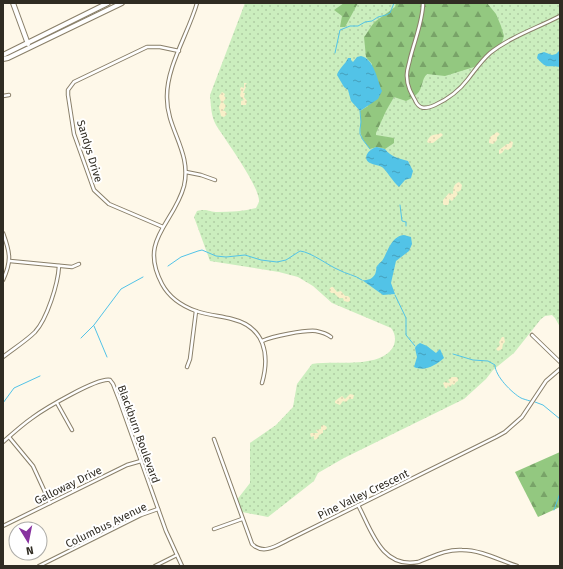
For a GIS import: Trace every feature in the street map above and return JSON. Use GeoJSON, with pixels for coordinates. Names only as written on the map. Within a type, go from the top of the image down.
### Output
{"type":"FeatureCollection","features":[{"type":"Feature","properties":{"kind":"main road"},"geometry":{"type":"LineString","coordinates":[[12,3],[30,48]]}},
{"type":"Feature","properties":{"kind":"main road"},"geometry":{"type":"LineString","coordinates":[[3,55],[108,3]]}},
{"type":"Feature","properties":{"kind":"main road"},"geometry":{"type":"LineString","coordinates":[[3,59],[30,48],[122,3]]}},
{"type":"Feature","properties":{"kind":"street"},"geometry":{"type":"LineString","coordinates":[[197,3],[168,83],[167,99],[171,121],[184,156],[186,172],[180,198],[155,243],[155,264],[159,277],[166,290],[182,305],[196,311],[239,321],[249,326],[262,341],[266,362],[262,383]]}},
{"type":"Feature","properties":{"kind":"street"},"geometry":{"type":"LineString","coordinates":[[423,3],[421,18],[406,74],[409,89],[416,104],[422,108],[427,108],[438,104],[456,93],[488,54],[498,47],[560,16]]}},
{"type":"Feature","properties":{"kind":"street","name":"Sandys Drive"},"geometry":{"type":"LineString","coordinates":[[163,227],[109,204],[94,190],[74,134],[68,90],[74,82],[143,49],[158,46],[179,51]]}},
{"type":"Feature","properties":{"kind":"street"},"geometry":{"type":"LineString","coordinates":[[3,96],[9,95]]}},
{"type":"Feature","properties":{"kind":"street"},"geometry":{"type":"LineString","coordinates":[[186,172],[215,180]]}},
{"type":"Feature","properties":{"kind":"street"},"geometry":{"type":"LineString","coordinates":[[3,233],[10,261],[3,280]]}},
{"type":"Feature","properties":{"kind":"street"},"geometry":{"type":"LineString","coordinates":[[10,261],[72,267],[79,264]]}},
{"type":"Feature","properties":{"kind":"street"},"geometry":{"type":"LineString","coordinates":[[3,357],[35,332],[40,326],[55,292],[58,281],[59,266]]}},
{"type":"Feature","properties":{"kind":"street"},"geometry":{"type":"LineString","coordinates":[[187,368],[190,359],[196,311]]}},
{"type":"Feature","properties":{"kind":"street"},"geometry":{"type":"LineString","coordinates":[[262,341],[273,336],[316,331],[327,334],[331,337]]}},
{"type":"Feature","properties":{"kind":"street"},"geometry":{"type":"LineString","coordinates":[[532,335],[560,362]]}},
{"type":"Feature","properties":{"kind":"street","name":"Pine Valley Crescent"},"geometry":{"type":"LineString","coordinates":[[214,439],[252,544],[264,550],[288,540],[488,442],[505,432],[522,417],[546,381],[560,369]]}},
{"type":"Feature","properties":{"kind":"street","name":"Blackburn Boulevard"},"geometry":{"type":"LineString","coordinates":[[3,442],[31,418],[93,383],[110,380],[118,396],[168,537],[182,566]]}},
{"type":"Feature","properties":{"kind":"street"},"geometry":{"type":"LineString","coordinates":[[57,403],[72,430]]}},
{"type":"Feature","properties":{"kind":"street"},"geometry":{"type":"LineString","coordinates":[[9,437],[32,466],[50,503]]}},
{"type":"Feature","properties":{"kind":"street","name":"Galloway Drive"},"geometry":{"type":"LineString","coordinates":[[3,526],[127,465],[141,461]]}},
{"type":"Feature","properties":{"kind":"street"},"geometry":{"type":"LineString","coordinates":[[358,505],[382,552],[400,565],[416,562],[446,551],[463,550],[484,553],[517,566]]}},
{"type":"Feature","properties":{"kind":"street","name":"Columbus Avenue"},"geometry":{"type":"LineString","coordinates":[[39,566],[142,515],[158,509]]}},
{"type":"Feature","properties":{"kind":"street"},"geometry":{"type":"LineString","coordinates":[[214,529],[242,519]]}},
{"type":"Feature","properties":{"kind":"street"},"geometry":{"type":"LineString","coordinates":[[155,566],[177,555]]}},
{"type":"Feature","properties":{"kind":"green space"},"geometry":{"type":"Polygon","coordinates":[[[245,3],[560,3],[560,327],[552,315],[545,316],[514,353],[493,370],[486,379],[464,399],[344,458],[318,473],[314,481],[268,517],[242,512],[236,501],[250,483],[250,443],[276,425],[293,407],[297,384],[312,364],[369,361],[380,358],[388,353],[394,345],[395,338],[391,328],[332,303],[313,286],[298,277],[279,272],[210,261],[194,217],[197,211],[242,211],[256,208],[259,202],[258,195],[248,175],[214,122],[210,95],[245,3]]]}},
{"type":"Feature","properties":{"kind":"green space"},"geometry":{"type":"Polygon","coordinates":[[[344,3],[358,3],[345,27],[340,27],[342,16],[334,10],[344,3]]]}},
{"type":"Feature","properties":{"kind":"green space"},"geometry":{"type":"Polygon","coordinates":[[[396,3],[487,3],[496,14],[504,36],[501,46],[474,67],[445,76],[427,74],[419,92],[413,97],[406,101],[394,97],[386,111],[376,135],[394,138],[394,143],[385,149],[377,147],[370,149],[365,143],[360,131],[360,111],[368,106],[372,64],[366,57],[364,37],[374,22],[395,7],[396,3]]]}},
{"type":"Feature","properties":{"kind":"green space"},"geometry":{"type":"Polygon","coordinates":[[[560,452],[560,507],[538,517],[515,472],[560,452]]]}},
{"type":"Feature","properties":{"kind":"sand"},"geometry":{"type":"Polygon","coordinates":[[[244,83],[247,83],[243,93],[245,93],[244,97],[247,101],[246,105],[241,105],[241,101],[244,100],[240,96],[240,89],[241,87],[244,88],[244,83]]]}},
{"type":"Feature","properties":{"kind":"sand"},"geometry":{"type":"Polygon","coordinates":[[[222,92],[225,94],[224,96],[226,98],[223,102],[226,106],[223,111],[227,114],[224,117],[221,116],[219,107],[221,102],[219,96],[222,92]]]}},
{"type":"Feature","properties":{"kind":"sand"},"geometry":{"type":"Polygon","coordinates":[[[497,132],[500,134],[497,137],[497,140],[493,144],[489,143],[490,137],[497,132]]]}},
{"type":"Feature","properties":{"kind":"sand"},"geometry":{"type":"Polygon","coordinates":[[[441,133],[443,135],[433,143],[427,142],[432,136],[441,133]]]}},
{"type":"Feature","properties":{"kind":"sand"},"geometry":{"type":"Polygon","coordinates":[[[510,141],[513,142],[512,147],[508,150],[505,149],[499,154],[499,150],[509,144],[510,141]]]}},
{"type":"Feature","properties":{"kind":"sand"},"geometry":{"type":"Polygon","coordinates":[[[459,182],[462,185],[461,190],[458,192],[456,191],[458,194],[452,201],[449,199],[448,205],[444,205],[443,200],[449,193],[453,194],[454,186],[459,182]]]}},
{"type":"Feature","properties":{"kind":"sand"},"geometry":{"type":"Polygon","coordinates":[[[333,287],[337,292],[341,291],[345,296],[348,296],[350,301],[344,301],[343,298],[339,298],[334,293],[331,293],[329,290],[333,287]]]}},
{"type":"Feature","properties":{"kind":"sand"},"geometry":{"type":"Polygon","coordinates":[[[502,337],[504,337],[505,342],[502,349],[498,351],[496,349],[500,345],[499,342],[502,337]]]}},
{"type":"Feature","properties":{"kind":"sand"},"geometry":{"type":"Polygon","coordinates":[[[452,377],[458,378],[458,381],[454,385],[452,384],[449,387],[448,385],[447,388],[445,388],[443,383],[449,383],[450,382],[448,380],[452,377]]]}},
{"type":"Feature","properties":{"kind":"sand"},"geometry":{"type":"Polygon","coordinates":[[[350,394],[354,395],[353,399],[349,399],[346,402],[343,401],[340,405],[335,403],[335,401],[342,396],[345,399],[350,394]]]}},
{"type":"Feature","properties":{"kind":"sand"},"geometry":{"type":"Polygon","coordinates":[[[324,425],[327,427],[326,430],[323,430],[323,433],[319,435],[318,438],[315,440],[314,436],[311,437],[311,433],[318,433],[316,430],[321,429],[321,426],[324,425]]]}},
{"type":"Feature","properties":{"kind":"water"},"geometry":{"type":"Polygon","coordinates":[[[560,50],[560,67],[546,66],[537,58],[538,54],[544,52],[552,55],[556,54],[560,50]]]}},
{"type":"Feature","properties":{"kind":"water"},"geometry":{"type":"Polygon","coordinates":[[[361,56],[372,65],[382,91],[378,99],[360,111],[351,101],[348,90],[344,87],[337,75],[348,58],[351,58],[353,62],[357,57],[361,56]]]}},
{"type":"Feature","properties":{"kind":"water"},"geometry":{"type":"Polygon","coordinates":[[[377,147],[385,149],[395,157],[408,161],[413,171],[411,178],[405,180],[399,187],[382,167],[367,161],[366,156],[369,151],[377,147]]]}},
{"type":"Feature","properties":{"kind":"water"},"geometry":{"type":"Polygon","coordinates":[[[404,235],[411,237],[412,244],[409,251],[396,261],[391,283],[395,294],[383,295],[362,280],[367,280],[373,277],[390,245],[396,238],[404,235]]]}},
{"type":"Feature","properties":{"kind":"water"},"geometry":{"type":"Polygon","coordinates":[[[420,343],[436,353],[440,349],[444,358],[434,365],[426,368],[422,369],[414,367],[417,357],[415,348],[420,343]]]}},
{"type":"Feature","properties":{"kind":"waterway"},"geometry":{"type":"LineString","coordinates":[[335,53],[340,30],[350,26],[358,26],[386,15],[390,13],[394,3]]}},
{"type":"Feature","properties":{"kind":"waterway"},"geometry":{"type":"LineString","coordinates":[[360,111],[360,134],[370,149]]}},
{"type":"Feature","properties":{"kind":"waterway"},"geometry":{"type":"LineString","coordinates":[[400,205],[402,221],[406,222],[406,226]]}},
{"type":"Feature","properties":{"kind":"waterway"},"geometry":{"type":"LineString","coordinates":[[168,266],[181,257],[202,250],[216,256],[226,257],[245,255],[261,260],[277,262],[286,260],[300,251],[362,280]]}},
{"type":"Feature","properties":{"kind":"waterway"},"geometry":{"type":"LineString","coordinates":[[81,338],[94,325],[121,289],[143,277]]}},
{"type":"Feature","properties":{"kind":"waterway"},"geometry":{"type":"LineString","coordinates":[[395,295],[406,318],[406,335],[415,346]]}},
{"type":"Feature","properties":{"kind":"waterway"},"geometry":{"type":"LineString","coordinates":[[94,326],[107,357]]}},
{"type":"Feature","properties":{"kind":"waterway"},"geometry":{"type":"LineString","coordinates":[[453,354],[473,360],[488,361],[495,365],[501,379],[509,388],[521,398],[530,401]]}},
{"type":"Feature","properties":{"kind":"waterway"},"geometry":{"type":"LineString","coordinates":[[3,403],[14,388],[40,376]]}},
{"type":"Feature","properties":{"kind":"waterway"},"geometry":{"type":"LineString","coordinates":[[535,402],[543,405],[560,419]]}},
{"type":"Feature","properties":{"kind":"waterway"},"geometry":{"type":"LineString","coordinates":[[554,510],[560,493]]}}]}
